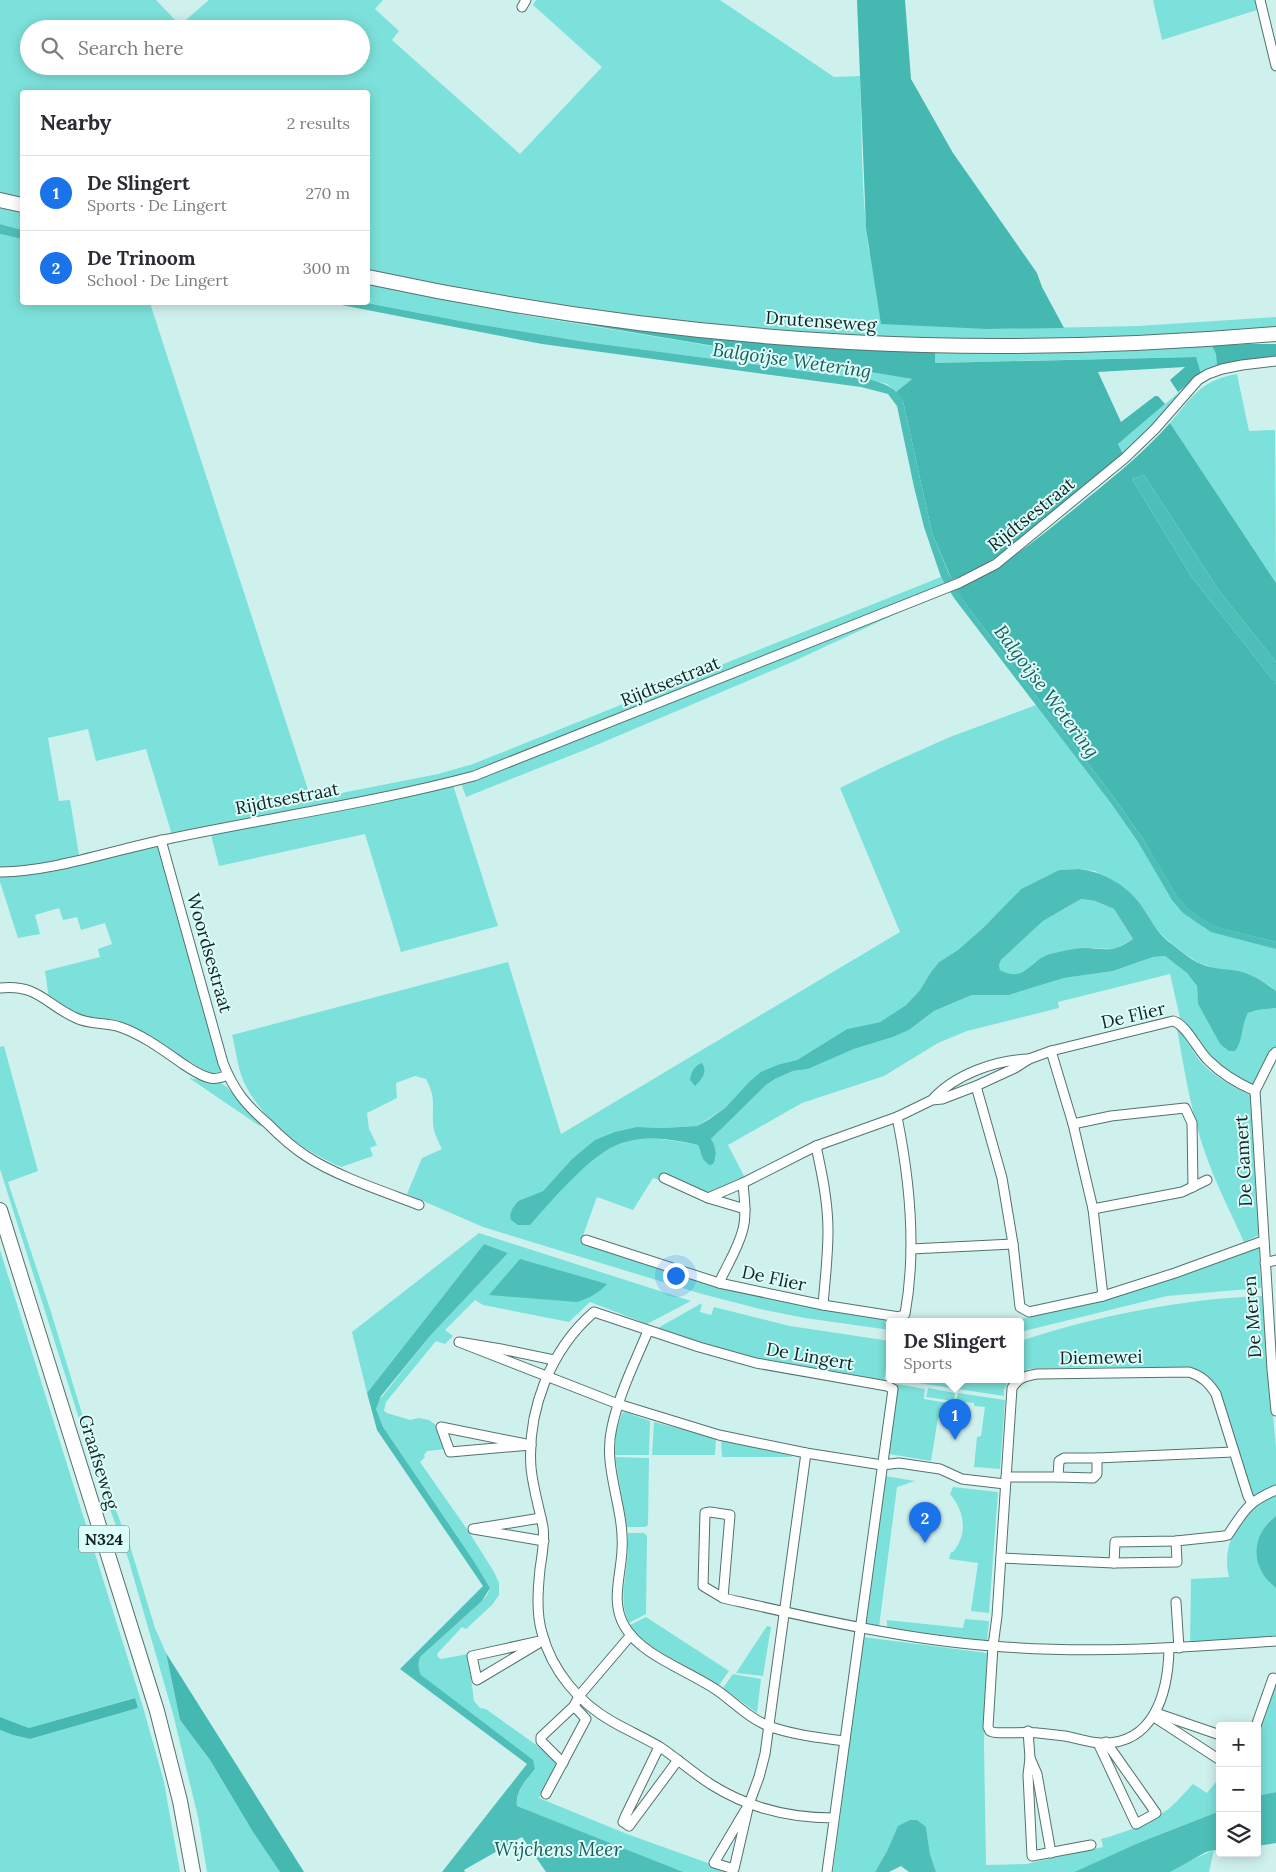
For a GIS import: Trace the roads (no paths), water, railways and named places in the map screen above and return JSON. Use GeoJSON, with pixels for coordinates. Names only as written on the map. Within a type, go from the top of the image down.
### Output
{"type":"FeatureCollection","features":[{"type":"Feature","properties":{"kind":"main road"},"geometry":{"type":"LineString","coordinates":[[0,200],[20,205]]}},
{"type":"Feature","properties":{"kind":"main road","name":"Drutenseweg"},"geometry":{"type":"LineString","coordinates":[[370,277],[517,306],[648,324],[716,332],[850,342],[972,346],[1089,345],[1276,334]]}},
{"type":"Feature","properties":{"kind":"main road","name":"Graafseweg"},"geometry":{"type":"LineString","coordinates":[[0,1210],[157,1711],[180,1801],[193,1872]]}},
{"type":"Feature","properties":{"kind":"street"},"geometry":{"type":"LineString","coordinates":[[1260,0],[1276,66]]}},
{"type":"Feature","properties":{"kind":"street","name":"Rijdtsestraat"},"geometry":{"type":"LineString","coordinates":[[0,872],[40,868],[161,840],[426,788],[474,776],[956,585],[996,564],[1125,458],[1155,429],[1198,380],[1222,369],[1276,362]]}},
{"type":"Feature","properties":{"kind":"street","name":"Woordsestraat"},"geometry":{"type":"LineString","coordinates":[[161,840],[228,1074],[239,1095],[253,1111],[307,1157],[342,1174],[419,1205]]}},
{"type":"Feature","properties":{"kind":"street"},"geometry":{"type":"LineString","coordinates":[[0,988],[17,987],[34,991],[50,1004],[76,1018],[86,1022],[120,1027],[146,1040],[210,1079],[228,1074]]}},
{"type":"Feature","properties":{"kind":"street","name":"De Flier"},"geometry":{"type":"LineString","coordinates":[[708,1198],[743,1183],[816,1146],[897,1117],[932,1100],[976,1086],[1015,1068],[1029,1059],[1051,1051],[1173,1021],[1180,1023],[1195,1046],[1223,1074],[1236,1083],[1255,1091]]}},
{"type":"Feature","properties":{"kind":"street"},"geometry":{"type":"LineString","coordinates":[[1051,1051],[1073,1124],[1093,1209],[1103,1296]]}},
{"type":"Feature","properties":{"kind":"street","name":"De Gamert"},"geometry":{"type":"LineString","coordinates":[[1265,1263],[1255,1091],[1276,1052]]}},
{"type":"Feature","properties":{"kind":"street","name":"De Flier"},"geometry":{"type":"LineString","coordinates":[[932,1100],[938,1092],[974,1070],[1012,1059],[1029,1059]]}},
{"type":"Feature","properties":{"kind":"street"},"geometry":{"type":"LineString","coordinates":[[976,1086],[1002,1178],[1013,1244],[1020,1307],[1024,1311],[1029,1312],[1103,1296],[1175,1273],[1263,1241]]}},
{"type":"Feature","properties":{"kind":"street"},"geometry":{"type":"LineString","coordinates":[[1073,1124],[1111,1116],[1185,1108],[1192,1123],[1193,1187]]}},
{"type":"Feature","properties":{"kind":"street","name":"De Flier"},"geometry":{"type":"LineString","coordinates":[[586,1240],[719,1283],[822,1305],[900,1318],[905,1314],[908,1297],[911,1249],[906,1163],[897,1117]]}},
{"type":"Feature","properties":{"kind":"street","name":"De Flier"},"geometry":{"type":"LineString","coordinates":[[816,1146],[825,1190],[828,1229],[827,1267],[822,1305]]}},
{"type":"Feature","properties":{"kind":"street"},"geometry":{"type":"LineString","coordinates":[[664,1178],[708,1198],[745,1209]]}},
{"type":"Feature","properties":{"kind":"street"},"geometry":{"type":"LineString","coordinates":[[1093,1209],[1182,1192],[1207,1180]]}},
{"type":"Feature","properties":{"kind":"street","name":"De Flier"},"geometry":{"type":"LineString","coordinates":[[719,1283],[737,1247],[743,1228],[745,1209],[743,1183]]}},
{"type":"Feature","properties":{"kind":"street"},"geometry":{"type":"LineString","coordinates":[[911,1249],[1013,1244]]}},
{"type":"Feature","properties":{"kind":"street"},"geometry":{"type":"LineString","coordinates":[[1265,1263],[1276,1260]]}},
{"type":"Feature","properties":{"kind":"street","name":"De Meren"},"geometry":{"type":"LineString","coordinates":[[1265,1263],[1276,1411]]}},
{"type":"Feature","properties":{"kind":"street","name":"De Lingert"},"geometry":{"type":"LineString","coordinates":[[827,1872],[893,1389],[887,1386],[756,1363],[648,1331],[594,1312],[583,1321],[554,1360],[546,1377],[536,1411],[531,1445],[534,1492],[541,1518],[544,1541],[538,1593],[539,1612],[544,1640],[554,1664],[568,1685],[579,1696],[611,1721],[659,1747],[712,1785],[748,1804],[778,1814],[806,1818],[834,1818]]}},
{"type":"Feature","properties":{"kind":"street"},"geometry":{"type":"LineString","coordinates":[[648,1331],[618,1404],[611,1428],[609,1456],[622,1531],[622,1556],[617,1593],[619,1613],[624,1626],[647,1650],[718,1690],[748,1714],[769,1727],[795,1734],[845,1741]]}},
{"type":"Feature","properties":{"kind":"street"},"geometry":{"type":"LineString","coordinates":[[554,1360],[459,1342],[618,1404],[719,1435],[806,1453],[882,1465],[899,1463],[940,1469],[962,1479],[1005,1480],[1058,1477],[1093,1478],[1097,1474],[1097,1458]]}},
{"type":"Feature","properties":{"kind":"street","name":"Diemewei"},"geometry":{"type":"LineString","coordinates":[[1024,1376],[1037,1374],[1189,1372],[1200,1375],[1216,1394],[1233,1452],[1252,1503]]}},
{"type":"Feature","properties":{"kind":"street","name":"Diemewei"},"geometry":{"type":"LineString","coordinates":[[1014,1383],[1011,1399],[988,1727],[990,1731],[998,1734],[1028,1732],[1102,1742],[1126,1739],[1137,1734],[1155,1715]]}},
{"type":"Feature","properties":{"kind":"street"},"geometry":{"type":"LineString","coordinates":[[441,1427],[486,1436],[531,1445],[450,1452],[441,1427]]}},
{"type":"Feature","properties":{"kind":"street"},"geometry":{"type":"LineString","coordinates":[[1058,1477],[1059,1461],[1064,1458],[1233,1452]]}},
{"type":"Feature","properties":{"kind":"street"},"geometry":{"type":"LineString","coordinates":[[748,1804],[714,1862],[734,1868],[748,1804],[759,1777],[765,1754],[806,1453]]}},
{"type":"Feature","properties":{"kind":"street"},"geometry":{"type":"LineString","coordinates":[[1114,1563],[1115,1542],[1176,1541],[1228,1535],[1242,1512],[1252,1503],[1276,1490]]}},
{"type":"Feature","properties":{"kind":"street"},"geometry":{"type":"LineString","coordinates":[[723,1598],[730,1515],[710,1512],[705,1513],[703,1586],[723,1598],[784,1612],[860,1628],[993,1646],[1094,1650],[1169,1649],[1276,1641]]}},
{"type":"Feature","properties":{"kind":"street"},"geometry":{"type":"LineString","coordinates":[[541,1518],[473,1529],[544,1541]]}},
{"type":"Feature","properties":{"kind":"street"},"geometry":{"type":"LineString","coordinates":[[1001,1558],[1114,1563],[1177,1562],[1176,1541]]}},
{"type":"Feature","properties":{"kind":"street"},"geometry":{"type":"LineString","coordinates":[[1176,1602],[1179,1648]]}},
{"type":"Feature","properties":{"kind":"street"},"geometry":{"type":"LineString","coordinates":[[563,1763],[541,1741],[541,1737],[574,1706],[579,1696],[631,1635]]}},
{"type":"Feature","properties":{"kind":"street"},"geometry":{"type":"LineString","coordinates":[[544,1640],[511,1660],[477,1680],[472,1656],[544,1640]]}},
{"type":"Feature","properties":{"kind":"street"},"geometry":{"type":"LineString","coordinates":[[1155,1715],[1168,1666],[1169,1649]]}},
{"type":"Feature","properties":{"kind":"street"},"geometry":{"type":"LineString","coordinates":[[1257,1722],[1273,1678]]}},
{"type":"Feature","properties":{"kind":"street"},"geometry":{"type":"LineString","coordinates":[[546,1794],[586,1719],[574,1706]]}},
{"type":"Feature","properties":{"kind":"street"},"geometry":{"type":"LineString","coordinates":[[1155,1715],[1216,1734]]}},
{"type":"Feature","properties":{"kind":"street"},"geometry":{"type":"LineString","coordinates":[[1155,1715],[1216,1757]]}},
{"type":"Feature","properties":{"kind":"street"},"geometry":{"type":"LineString","coordinates":[[1028,1732],[1032,1856],[1092,1845]]}},
{"type":"Feature","properties":{"kind":"street"},"geometry":{"type":"LineString","coordinates":[[1102,1742],[1156,1813],[1136,1824],[1102,1742]]}},
{"type":"Feature","properties":{"kind":"street"},"geometry":{"type":"LineString","coordinates":[[659,1747],[623,1822],[629,1826],[678,1760]]}},
{"type":"Feature","properties":{"kind":"street"},"geometry":{"type":"LineString","coordinates":[[1030,1758],[1037,1774],[1051,1853]]}},
{"type":"Feature","properties":{"kind":"water"},"geometry":{"type":"Polygon","coordinates":[[[0,224],[20,229],[20,239],[0,234],[0,224]]]}},
{"type":"Feature","properties":{"kind":"water"},"geometry":{"type":"Polygon","coordinates":[[[370,304],[586,342],[872,380],[890,387],[903,401],[932,533],[949,574],[967,606],[1115,799],[1143,839],[1177,896],[1187,908],[1213,926],[1276,942],[1276,949],[1211,932],[1183,913],[1172,900],[1138,842],[1110,802],[954,598],[941,577],[924,527],[897,406],[888,394],[861,387],[542,344],[341,305],[370,304]]]}},
{"type":"Feature","properties":{"kind":"water"},"geometry":{"type":"Polygon","coordinates":[[[1144,475],[1220,592],[1276,662],[1276,684],[1191,576],[1132,479],[1144,475]]]}},
{"type":"Feature","properties":{"kind":"water"},"geometry":{"type":"Polygon","coordinates":[[[1079,869],[1106,876],[1114,881],[1135,898],[1164,938],[1188,957],[1201,964],[1215,968],[1243,972],[1263,982],[1276,991],[1276,1008],[1248,1013],[1238,1047],[1235,1051],[1229,1051],[1220,1044],[1198,1004],[1197,986],[1187,973],[1165,956],[1153,957],[1113,971],[1064,978],[1009,995],[972,995],[934,1011],[909,1030],[893,1037],[854,1049],[808,1069],[793,1071],[775,1079],[766,1085],[711,1139],[716,1151],[713,1164],[709,1165],[703,1159],[698,1145],[660,1139],[641,1139],[622,1143],[610,1148],[585,1167],[560,1191],[530,1225],[518,1225],[511,1220],[512,1209],[518,1201],[543,1191],[571,1160],[595,1140],[615,1132],[637,1127],[697,1126],[725,1108],[761,1072],[780,1064],[797,1060],[847,1029],[880,1022],[906,1005],[920,990],[939,962],[958,950],[984,927],[1021,889],[1059,870],[1079,869]],[[1081,899],[1043,921],[1001,960],[1000,970],[1008,973],[1020,973],[1047,955],[1081,948],[1113,949],[1133,939],[1114,909],[1095,901],[1081,899]]]}},
{"type":"Feature","properties":{"kind":"water"},"geometry":{"type":"Polygon","coordinates":[[[702,1063],[704,1072],[702,1078],[695,1086],[690,1080],[691,1074],[702,1063]]]}},
{"type":"Feature","properties":{"kind":"water","name":"Wijchens Meer"},"geometry":{"type":"Polygon","coordinates":[[[484,1244],[508,1253],[430,1336],[381,1396],[376,1409],[383,1427],[490,1588],[482,1601],[420,1657],[420,1673],[533,1760],[535,1769],[519,1791],[517,1806],[683,1872],[546,1872],[522,1837],[464,1870],[465,1872],[442,1872],[527,1764],[400,1669],[483,1586],[377,1430],[367,1393],[484,1244]]]}},
{"type":"Feature","properties":{"kind":"water"},"geometry":{"type":"Polygon","coordinates":[[[520,1259],[607,1284],[594,1295],[577,1302],[489,1295],[520,1259]]]}},
{"type":"Feature","properties":{"kind":"water"},"geometry":{"type":"Polygon","coordinates":[[[1276,1516],[1276,1588],[1261,1571],[1256,1552],[1261,1533],[1276,1516]]]}},
{"type":"Feature","properties":{"kind":"water"},"geometry":{"type":"Polygon","coordinates":[[[1276,1792],[1276,1843],[1261,1845],[1261,1812],[1261,1795],[1276,1792]]]}},
{"type":"Feature","properties":{"kind":"water"},"geometry":{"type":"Polygon","coordinates":[[[1216,1813],[1216,1850],[1206,1852],[1170,1872],[1074,1872],[1138,1843],[1216,1813]]]}},
{"type":"Feature","properties":{"kind":"water"},"geometry":{"type":"Polygon","coordinates":[[[910,1820],[917,1820],[926,1827],[930,1854],[936,1872],[909,1872],[901,1866],[889,1872],[875,1872],[898,1826],[910,1820]]]}},
{"type":"Feature","properties":{"kind":"place","name":"De Slingert"},"geometry":{"type":"Point","coordinates":[955,1440]}},
{"type":"Feature","properties":{"kind":"place","name":"De Trinoom"},"geometry":{"type":"Point","coordinates":[925,1543]}},
{"type":"Feature","properties":{"kind":"water label","name":"Balgoijse Wetering"},"geometry":{"type":"Point","coordinates":[792,360]}},
{"type":"Feature","properties":{"kind":"water label","name":"Balgoijse Wetering"},"geometry":{"type":"Point","coordinates":[1047,691]}}]}
